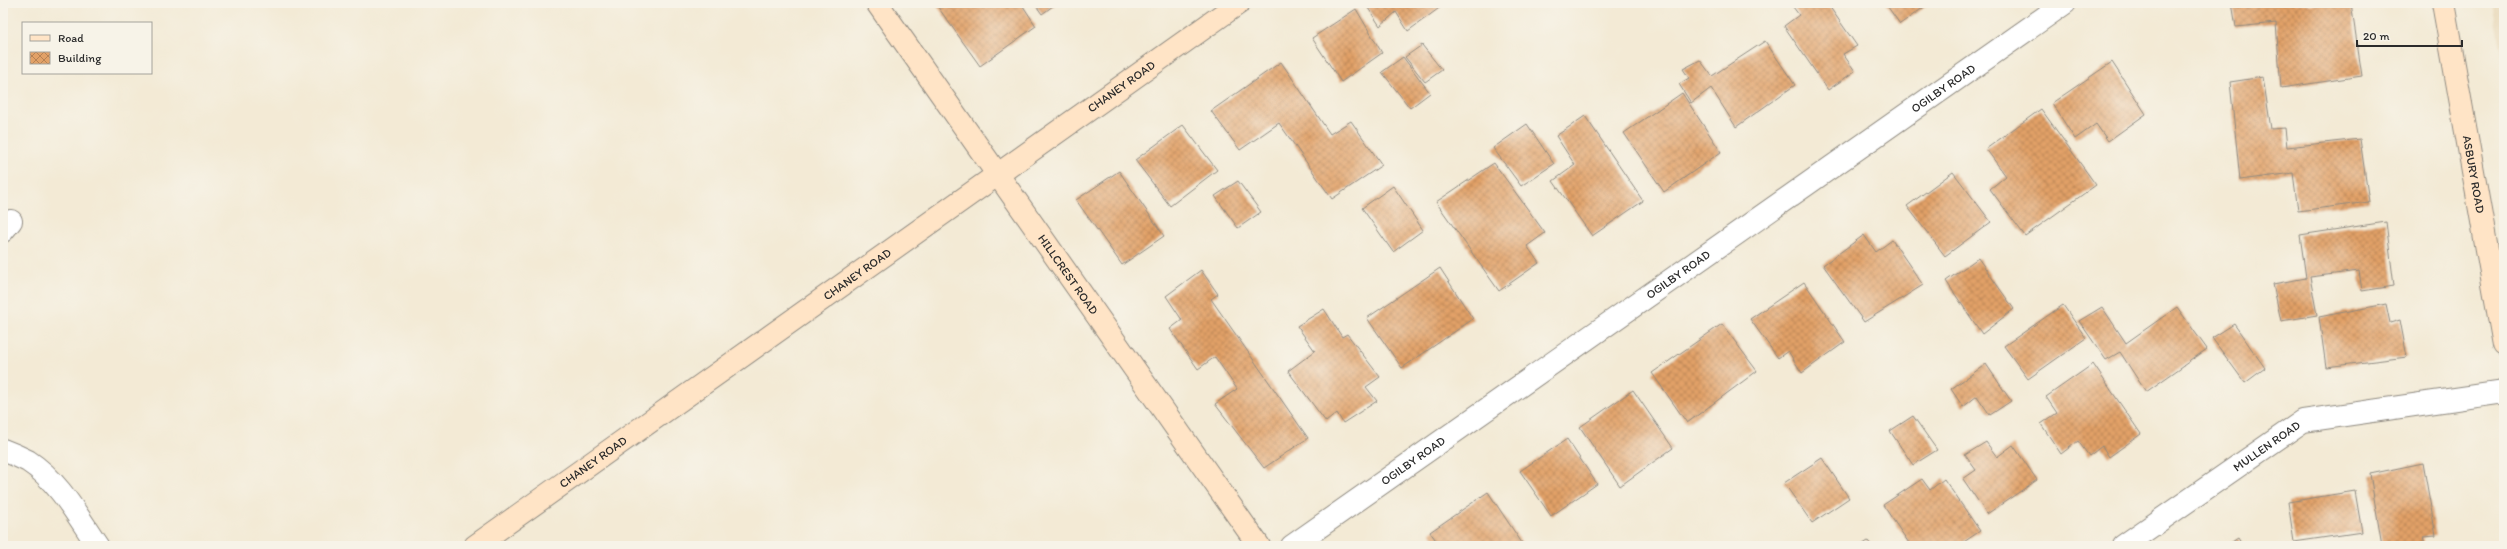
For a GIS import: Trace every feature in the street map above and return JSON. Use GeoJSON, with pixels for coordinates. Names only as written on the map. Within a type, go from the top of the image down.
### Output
{"type":"FeatureCollection","features":[{"type":"Feature","properties":{"kind":"street","name":"HILLCREST ROAD"},"geometry":{"type":"LineString","coordinates":[[877,3],[1259,546]]}},
{"type":"Feature","properties":{"kind":"street","name":"CHANEY ROAD"},"geometry":{"type":"LineString","coordinates":[[476,546],[998,176],[1239,3]]}},
{"type":"Feature","properties":{"kind":"street","name":"OGILBY ROAD"},"geometry":{"type":"LineString","coordinates":[[1292,546],[2065,3]]}},
{"type":"Feature","properties":{"kind":"street","name":"ASBURY ROAD"},"geometry":{"type":"LineString","coordinates":[[2443,3],[2504,346]]}},
{"type":"Feature","properties":{"kind":"street","name":"MULLEN ROAD"},"geometry":{"type":"LineString","coordinates":[[2123,546],[2303,421],[2504,392]]}},
{"type":"Feature","properties":{"kind":"street"},"geometry":{"type":"LineString","coordinates":[[3,450],[28,461],[46,476],[63,496],[98,546]]}},
{"type":"Feature","properties":{"kind":"shaded area"},"geometry":{"type":"Polygon","coordinates":[[[2492,3],[2504,3],[2504,69],[2492,3]]]}},
{"type":"Feature","properties":{"kind":"building"},"geometry":{"type":"Polygon","coordinates":[[[935,3],[1021,3],[1036,26],[980,66],[935,3]]]}},
{"type":"Feature","properties":{"kind":"building"},"geometry":{"type":"Polygon","coordinates":[[[1034,3],[1057,3],[1042,14],[1034,3]]]}},
{"type":"Feature","properties":{"kind":"building"},"geometry":{"type":"Polygon","coordinates":[[[1369,3],[1446,3],[1408,31],[1396,12],[1380,26],[1366,5],[1369,3]]]}},
{"type":"Feature","properties":{"kind":"building"},"geometry":{"type":"Polygon","coordinates":[[[1790,3],[1827,3],[1857,46],[1843,54],[1855,71],[1828,90],[1784,26],[1799,15],[1790,3]]]}},
{"type":"Feature","properties":{"kind":"building"},"geometry":{"type":"Polygon","coordinates":[[[1885,3],[1930,3],[1900,24],[1885,3]]]}},
{"type":"Feature","properties":{"kind":"building"},"geometry":{"type":"Polygon","coordinates":[[[2232,3],[2351,3],[2362,76],[2281,88],[2276,23],[2236,27],[2232,3]]]}},
{"type":"Feature","properties":{"kind":"building"},"geometry":{"type":"Polygon","coordinates":[[[1356,9],[1382,53],[1341,82],[1312,38],[1356,9]]]}},
{"type":"Feature","properties":{"kind":"building"},"geometry":{"type":"Polygon","coordinates":[[[1765,41],[1795,85],[1736,127],[1711,88],[1691,103],[1679,84],[1689,78],[1683,69],[1700,60],[1712,76],[1765,41]]]}},
{"type":"Feature","properties":{"kind":"building"},"geometry":{"type":"Polygon","coordinates":[[[1422,45],[1442,70],[1425,82],[1405,57],[1422,45]]]}},
{"type":"Feature","properties":{"kind":"building"},"geometry":{"type":"Polygon","coordinates":[[[1403,57],[1430,93],[1410,108],[1382,72],[1403,57]]]}},
{"type":"Feature","properties":{"kind":"building"},"geometry":{"type":"Polygon","coordinates":[[[1281,62],[1330,134],[1351,121],[1382,165],[1332,199],[1279,123],[1240,150],[1211,111],[1281,62]]]}},
{"type":"Feature","properties":{"kind":"building"},"geometry":{"type":"Polygon","coordinates":[[[2112,62],[2146,114],[2108,141],[2096,124],[2075,139],[2052,103],[2112,62]]]}},
{"type":"Feature","properties":{"kind":"building"},"geometry":{"type":"Polygon","coordinates":[[[2263,77],[2271,129],[2285,128],[2287,147],[2360,139],[2369,202],[2298,211],[2293,173],[2240,180],[2230,82],[2263,77]]]}},
{"type":"Feature","properties":{"kind":"building"},"geometry":{"type":"Polygon","coordinates":[[[1682,93],[1721,152],[1664,192],[1624,133],[1682,93]]]}},
{"type":"Feature","properties":{"kind":"building"},"geometry":{"type":"Polygon","coordinates":[[[2041,109],[2096,185],[2025,236],[1990,189],[2006,176],[1986,149],[2041,109]]]}},
{"type":"Feature","properties":{"kind":"building"},"geometry":{"type":"Polygon","coordinates":[[[1585,116],[1643,201],[1592,236],[1553,181],[1575,165],[1556,136],[1585,116]]]}},
{"type":"Feature","properties":{"kind":"building"},"geometry":{"type":"Polygon","coordinates":[[[1527,124],[1554,164],[1521,186],[1493,148],[1527,124]]]}},
{"type":"Feature","properties":{"kind":"building"},"geometry":{"type":"Polygon","coordinates":[[[1183,125],[1217,170],[1170,206],[1135,160],[1183,125]]]}},
{"type":"Feature","properties":{"kind":"building"},"geometry":{"type":"Polygon","coordinates":[[[1494,163],[1545,233],[1527,246],[1539,263],[1499,291],[1436,202],[1494,163]]]}},
{"type":"Feature","properties":{"kind":"building"},"geometry":{"type":"Polygon","coordinates":[[[1119,171],[1164,236],[1122,265],[1076,200],[1119,171]]]}},
{"type":"Feature","properties":{"kind":"building"},"geometry":{"type":"Polygon","coordinates":[[[1953,172],[1991,222],[1945,256],[1907,206],[1953,172]]]}},
{"type":"Feature","properties":{"kind":"building"},"geometry":{"type":"Polygon","coordinates":[[[1238,181],[1261,212],[1238,228],[1215,196],[1238,181]]]}},
{"type":"Feature","properties":{"kind":"building"},"geometry":{"type":"Polygon","coordinates":[[[1393,186],[1423,230],[1393,252],[1362,208],[1393,186]]]}},
{"type":"Feature","properties":{"kind":"building"},"geometry":{"type":"Polygon","coordinates":[[[2386,222],[2394,286],[2362,291],[2359,271],[2310,277],[2317,315],[2281,321],[2273,284],[2306,278],[2300,235],[2386,222]]]}},
{"type":"Feature","properties":{"kind":"building"},"geometry":{"type":"Polygon","coordinates":[[[1864,235],[1876,252],[1892,240],[1923,285],[1864,322],[1823,265],[1864,235]]]}},
{"type":"Feature","properties":{"kind":"building"},"geometry":{"type":"Polygon","coordinates":[[[1978,258],[2014,309],[1982,334],[1946,281],[1978,258]]]}},
{"type":"Feature","properties":{"kind":"building"},"geometry":{"type":"Polygon","coordinates":[[[1440,268],[1473,319],[1402,368],[1367,318],[1440,268]]]}},
{"type":"Feature","properties":{"kind":"building"},"geometry":{"type":"Polygon","coordinates":[[[1201,270],[1218,294],[1211,299],[1308,438],[1264,468],[1215,404],[1237,389],[1215,357],[1198,369],[1170,329],[1182,320],[1166,296],[1201,270]]]}},
{"type":"Feature","properties":{"kind":"building"},"geometry":{"type":"Polygon","coordinates":[[[1804,282],[1845,342],[1802,373],[1788,351],[1778,358],[1750,319],[1804,282]]]}},
{"type":"Feature","properties":{"kind":"building"},"geometry":{"type":"Polygon","coordinates":[[[2386,304],[2390,323],[2400,320],[2407,357],[2326,367],[2319,317],[2386,304]]]}},
{"type":"Feature","properties":{"kind":"building"},"geometry":{"type":"Polygon","coordinates":[[[2063,305],[2086,338],[2028,379],[2004,346],[2063,305]]]}},
{"type":"Feature","properties":{"kind":"building"},"geometry":{"type":"Polygon","coordinates":[[[2102,307],[2126,343],[2177,307],[2207,349],[2146,392],[2120,352],[2106,360],[2079,321],[2102,307]]]}},
{"type":"Feature","properties":{"kind":"building"},"geometry":{"type":"Polygon","coordinates":[[[1324,309],[1342,337],[1347,334],[1380,377],[1366,387],[1377,401],[1343,423],[1337,413],[1326,422],[1288,371],[1315,351],[1297,326],[1324,309]]]}},
{"type":"Feature","properties":{"kind":"building"},"geometry":{"type":"Polygon","coordinates":[[[1722,324],[1757,371],[1687,423],[1652,373],[1722,324]]]}},
{"type":"Feature","properties":{"kind":"building"},"geometry":{"type":"Polygon","coordinates":[[[2234,324],[2265,368],[2245,383],[2212,338],[2234,324]]]}},
{"type":"Feature","properties":{"kind":"building"},"geometry":{"type":"Polygon","coordinates":[[[1986,364],[2011,401],[1990,415],[1977,396],[1963,407],[1951,389],[1986,364]]]}},
{"type":"Feature","properties":{"kind":"building"},"geometry":{"type":"Polygon","coordinates":[[[2093,364],[2141,434],[2109,457],[2102,446],[2089,456],[2078,441],[2061,454],[2041,424],[2057,413],[2046,397],[2093,364]]]}},
{"type":"Feature","properties":{"kind":"building"},"geometry":{"type":"Polygon","coordinates":[[[1633,390],[1673,448],[1620,486],[1580,427],[1633,390]]]}},
{"type":"Feature","properties":{"kind":"building"},"geometry":{"type":"Polygon","coordinates":[[[1913,416],[1937,450],[1913,465],[1890,431],[1913,416]]]}},
{"type":"Feature","properties":{"kind":"building"},"geometry":{"type":"Polygon","coordinates":[[[1567,439],[1597,484],[1551,516],[1520,471],[1567,439]]]}},
{"type":"Feature","properties":{"kind":"building"},"geometry":{"type":"Polygon","coordinates":[[[1986,442],[1997,457],[2013,445],[2037,480],[1987,514],[1963,479],[1976,470],[1965,455],[1986,442]]]}},
{"type":"Feature","properties":{"kind":"building"},"geometry":{"type":"Polygon","coordinates":[[[1822,458],[1849,498],[1812,523],[1784,483],[1822,458]]]}},
{"type":"Feature","properties":{"kind":"building"},"geometry":{"type":"Polygon","coordinates":[[[2423,463],[2436,536],[2423,537],[2425,546],[2382,546],[2370,474],[2423,463]]]}},
{"type":"Feature","properties":{"kind":"building"},"geometry":{"type":"Polygon","coordinates":[[[1922,479],[1930,490],[1944,479],[1980,531],[1958,546],[1911,546],[1883,505],[1922,479]]]}},
{"type":"Feature","properties":{"kind":"building"},"geometry":{"type":"Polygon","coordinates":[[[2355,491],[2362,532],[2294,542],[2288,502],[2355,491]]]}},
{"type":"Feature","properties":{"kind":"building"},"geometry":{"type":"Polygon","coordinates":[[[1488,492],[1524,546],[1440,546],[1430,532],[1488,492]]]}},
{"type":"Feature","properties":{"kind":"building"},"geometry":{"type":"Polygon","coordinates":[[[2238,538],[2243,546],[2226,546],[2238,538]]]}},
{"type":"Feature","properties":{"kind":"building"},"geometry":{"type":"Polygon","coordinates":[[[1868,541],[1872,546],[1860,546],[1868,541]]]}}]}
